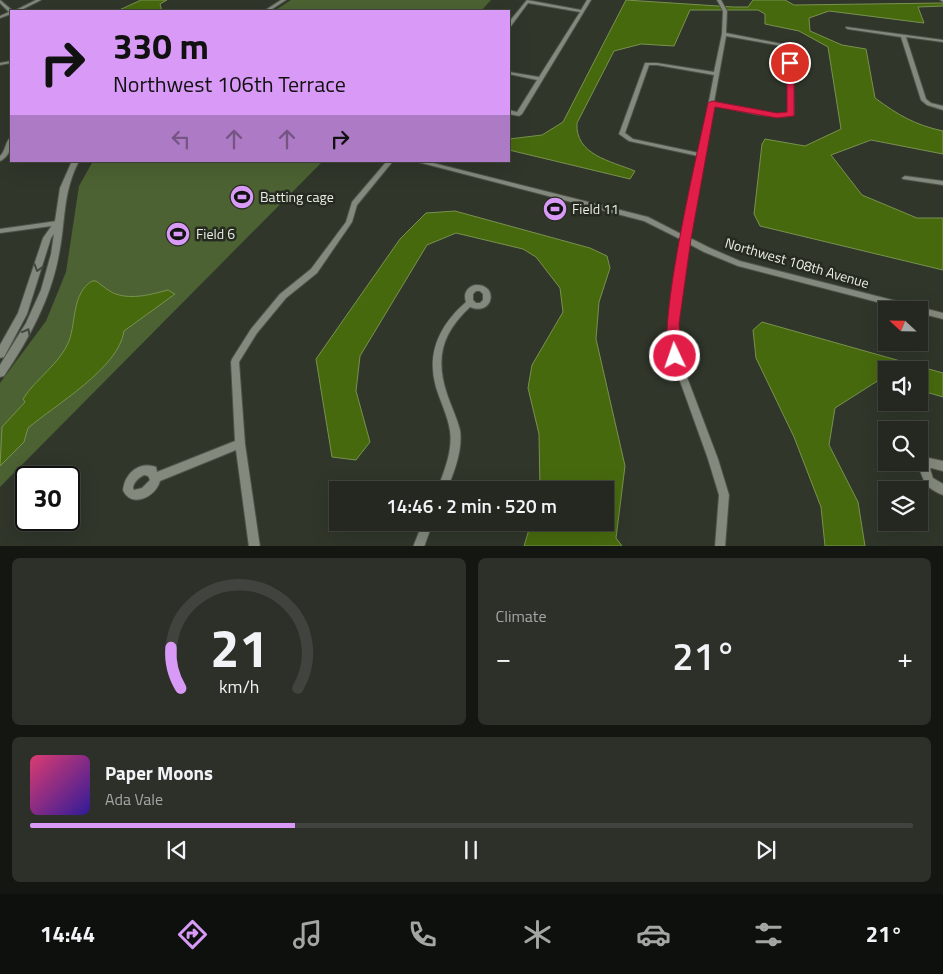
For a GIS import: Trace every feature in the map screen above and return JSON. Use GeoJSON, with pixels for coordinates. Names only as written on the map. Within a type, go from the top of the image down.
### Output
{"type":"FeatureCollection","features":[{"type":"Feature","properties":{"kind":"street"},"geometry":{"type":"LineString","coordinates":[[18,10],[39,0]]}},
{"type":"Feature","properties":{"kind":"street"},"geometry":{"type":"LineString","coordinates":[[268,10],[284,0]]}},
{"type":"Feature","properties":{"kind":"street"},"geometry":{"type":"LineString","coordinates":[[510,112],[519,114],[588,0]]}},
{"type":"Feature","properties":{"kind":"street"},"geometry":{"type":"LineString","coordinates":[[719,0],[724,9],[724,34],[686,239],[673,324],[675,356],[713,459],[724,495],[720,546]]}},
{"type":"Feature","properties":{"kind":"street"},"geometry":{"type":"LineString","coordinates":[[0,1],[10,12]]}},
{"type":"Feature","properties":{"kind":"street"},"geometry":{"type":"LineString","coordinates":[[510,24],[528,1],[582,11]]}},
{"type":"Feature","properties":{"kind":"street"},"geometry":{"type":"LineString","coordinates":[[848,28],[943,41]]}},
{"type":"Feature","properties":{"kind":"street"},"geometry":{"type":"LineString","coordinates":[[712,103],[777,116],[792,114],[790,46],[724,34]]}},
{"type":"Feature","properties":{"kind":"street"},"geometry":{"type":"LineString","coordinates":[[903,36],[924,100],[929,104],[943,108]]}},
{"type":"Feature","properties":{"kind":"street"},"geometry":{"type":"LineString","coordinates":[[702,155],[631,140],[622,134],[647,64],[717,74]]}},
{"type":"Feature","properties":{"kind":"street"},"geometry":{"type":"LineString","coordinates":[[510,73],[540,79]]}},
{"type":"Feature","properties":{"kind":"street"},"geometry":{"type":"LineString","coordinates":[[0,159],[4,155],[10,141]]}},
{"type":"Feature","properties":{"kind":"street"},"geometry":{"type":"LineString","coordinates":[[0,373],[25,336],[43,297],[58,234],[57,223],[62,192],[76,162]]}},
{"type":"Feature","properties":{"kind":"street"},"geometry":{"type":"LineString","coordinates":[[255,546],[240,444],[235,362],[254,331],[283,296],[314,271],[349,222],[354,204],[389,162]]}},
{"type":"Feature","properties":{"kind":"street","name":"Northwest 108th Avenue"},"geometry":{"type":"LineString","coordinates":[[420,162],[646,219],[738,263],[943,316]]}},
{"type":"Feature","properties":{"kind":"street"},"geometry":{"type":"LineString","coordinates":[[905,178],[943,183]]}},
{"type":"Feature","properties":{"kind":"street"},"geometry":{"type":"LineString","coordinates":[[0,231],[57,223]]}},
{"type":"Feature","properties":{"kind":"street"},"geometry":{"type":"LineString","coordinates":[[0,354],[22,314],[47,238],[57,223]]}},
{"type":"Feature","properties":{"kind":"street"},"geometry":{"type":"LineString","coordinates":[[446,481],[450,471],[455,432],[436,371],[440,344],[457,314],[470,303]]}},
{"type":"Feature","properties":{"kind":"street"},"geometry":{"type":"LineString","coordinates":[[155,478],[240,444]]}},
{"type":"Feature","properties":{"kind":"street"},"geometry":{"type":"LineString","coordinates":[[943,466],[929,463],[924,468],[929,481],[943,490]]}},
{"type":"Feature","properties":{"kind":"street"},"geometry":{"type":"LineString","coordinates":[[418,546],[424,531]]}},
{"type":"Feature","properties":{"kind":"shaded area"},"geometry":{"type":"Polygon","coordinates":[[[141,0],[167,0],[160,4],[162,10],[119,10],[141,0]]]}},
{"type":"Feature","properties":{"kind":"shaded area"},"geometry":{"type":"Polygon","coordinates":[[[291,0],[491,0],[482,10],[276,10],[291,0]]]}},
{"type":"Feature","properties":{"kind":"shaded area"},"geometry":{"type":"Polygon","coordinates":[[[626,0],[733,7],[748,7],[753,0],[785,0],[794,5],[943,3],[943,6],[918,7],[924,23],[829,11],[809,18],[810,31],[842,45],[866,49],[875,98],[907,119],[943,131],[943,154],[871,140],[831,155],[862,195],[917,218],[943,218],[943,270],[760,226],[754,214],[762,144],[765,139],[805,146],[841,129],[828,47],[799,31],[765,24],[765,14],[758,10],[690,10],[674,46],[641,44],[614,51],[577,123],[578,134],[588,150],[606,160],[635,171],[630,179],[510,150],[510,139],[542,135],[563,122],[626,0]]]}},
{"type":"Feature","properties":{"kind":"shaded area"},"geometry":{"type":"Polygon","coordinates":[[[92,162],[322,162],[21,466],[15,466],[15,472],[0,487],[0,383],[46,321],[66,272],[79,186],[92,162]]]}},
{"type":"Feature","properties":{"kind":"shaded area"},"geometry":{"type":"Polygon","coordinates":[[[455,211],[590,248],[607,256],[610,268],[599,302],[596,339],[625,466],[616,538],[622,546],[524,546],[529,531],[614,531],[614,481],[540,481],[539,434],[528,388],[532,365],[563,312],[560,288],[536,257],[523,249],[456,233],[427,245],[360,356],[356,391],[370,442],[356,460],[332,457],[316,359],[400,239],[426,213],[455,211]]]}},
{"type":"Feature","properties":{"kind":"shaded area"},"geometry":{"type":"Polygon","coordinates":[[[92,281],[96,281],[111,292],[122,296],[142,296],[168,290],[175,294],[124,331],[120,345],[111,359],[84,385],[28,428],[24,442],[0,466],[2,427],[25,402],[23,399],[28,391],[54,364],[65,349],[69,341],[78,300],[86,286],[92,281]]]}},
{"type":"Feature","properties":{"kind":"shaded area"},"geometry":{"type":"Polygon","coordinates":[[[762,322],[900,361],[878,361],[878,381],[835,408],[829,445],[858,502],[865,546],[825,546],[821,507],[794,437],[756,358],[753,330],[762,322]]]}},
{"type":"Feature","properties":{"kind":"shaded area"},"geometry":{"type":"Polygon","coordinates":[[[928,369],[943,373],[943,397],[928,393],[928,369]]]}},
{"type":"Feature","properties":{"kind":"place","name":"Batting cage"},"geometry":{"type":"Point","coordinates":[242,197]}},
{"type":"Feature","properties":{"kind":"place","name":"Field 11"},"geometry":{"type":"Point","coordinates":[555,209]}},
{"type":"Feature","properties":{"kind":"place","name":"Field 6"},"geometry":{"type":"Point","coordinates":[178,234]}},
{"type":"Feature","properties":{"kind":"route"},"geometry":{"type":"LineString","coordinates":[[675,356],[673,324],[686,239],[712,103],[777,116],[792,114],[790,63]]}}]}
